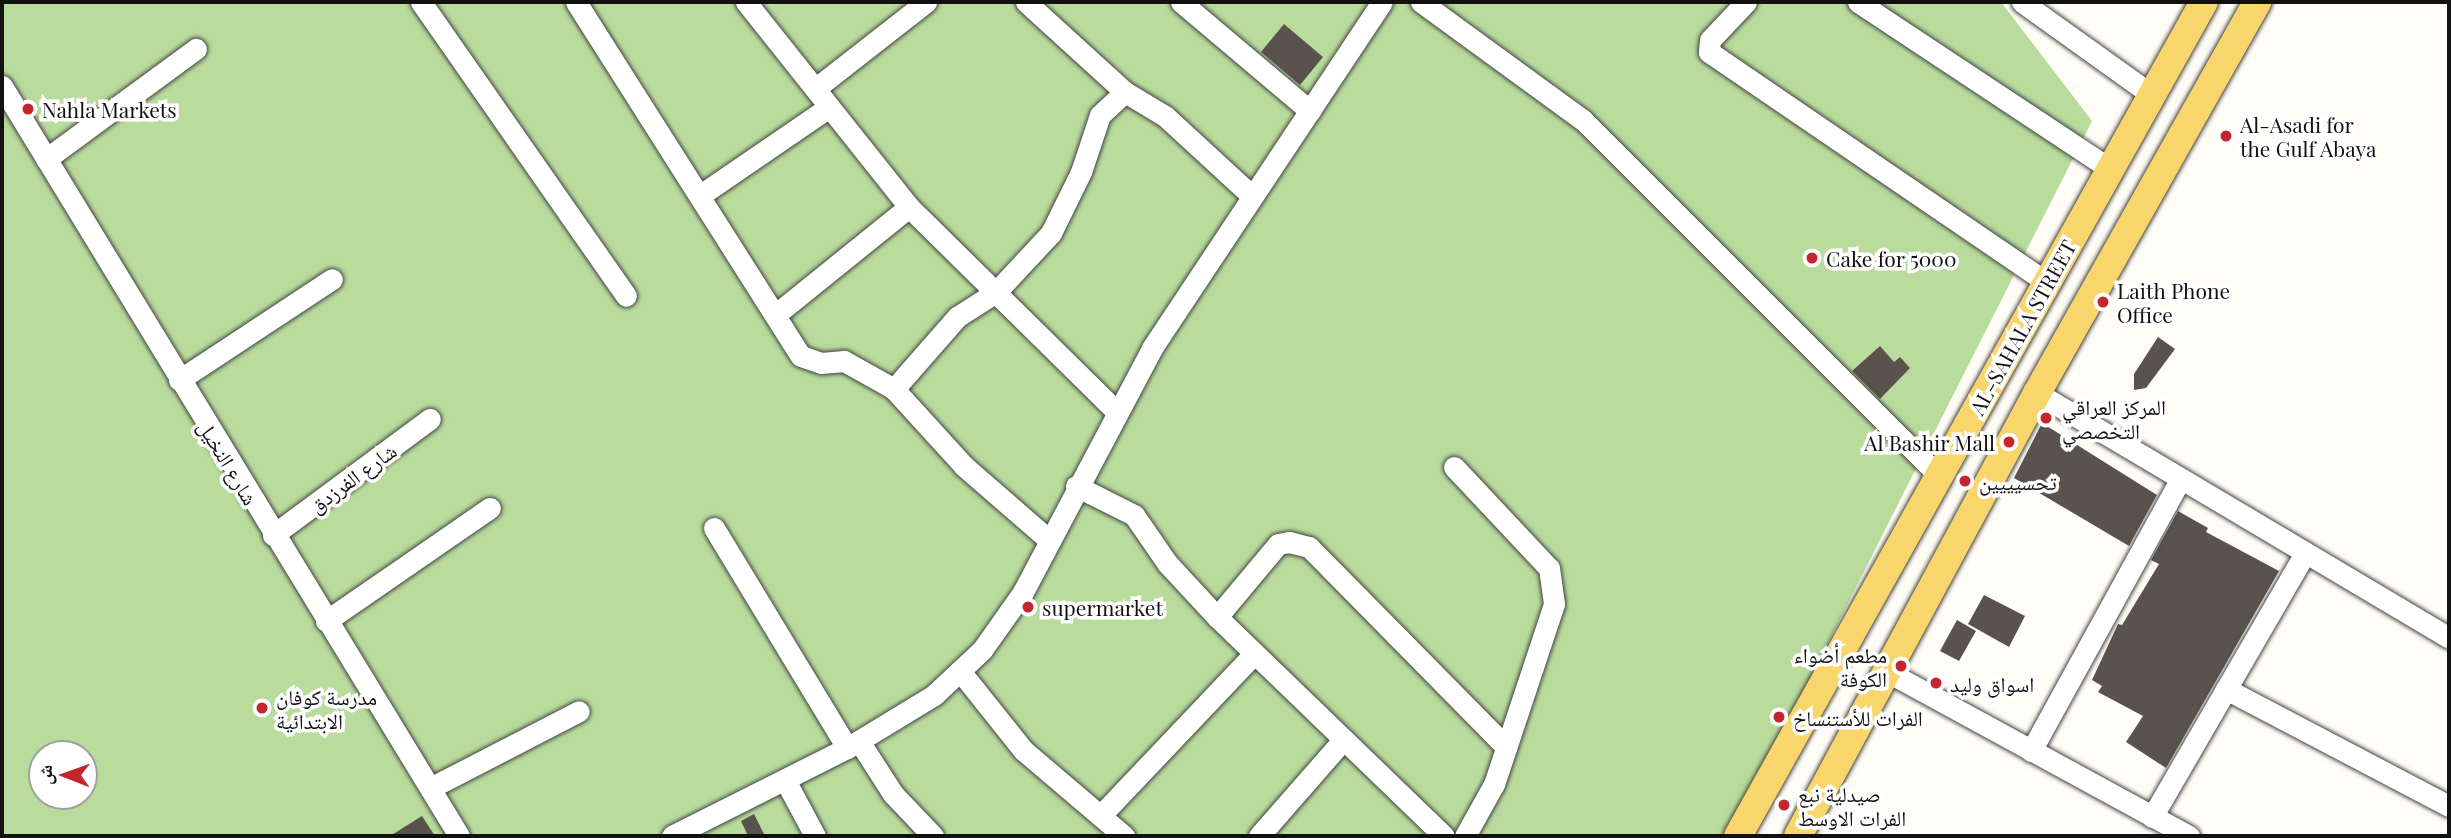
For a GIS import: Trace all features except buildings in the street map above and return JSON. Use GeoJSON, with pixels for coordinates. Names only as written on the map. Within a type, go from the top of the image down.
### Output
{"type":"FeatureCollection","features":[{"type":"Feature","properties":{"kind":"main road","name":"AL-SAHALA STREET"},"geometry":{"type":"LineString","coordinates":[[1738,836],[2204,2]]}},
{"type":"Feature","properties":{"kind":"main road"},"geometry":{"type":"LineString","coordinates":[[1798,836],[2037,393],[2257,2]]}},
{"type":"Feature","properties":{"kind":"street"},"geometry":{"type":"LineString","coordinates":[[421,2],[626,296]]}},
{"type":"Feature","properties":{"kind":"street"},"geometry":{"type":"LineString","coordinates":[[746,2],[909,207],[1116,411]]}},
{"type":"Feature","properties":{"kind":"street"},"geometry":{"type":"LineString","coordinates":[[816,88],[926,2]]}},
{"type":"Feature","properties":{"kind":"street"},"geometry":{"type":"LineString","coordinates":[[1026,2],[1125,92],[1165,116],[1251,195]]}},
{"type":"Feature","properties":{"kind":"street"},"geometry":{"type":"LineString","coordinates":[[1181,2],[1310,111]]}},
{"type":"Feature","properties":{"kind":"street"},"geometry":{"type":"LineString","coordinates":[[672,836],[694,831],[853,745],[934,695],[982,650],[1016,602],[1116,411],[1251,195],[1382,2]]}},
{"type":"Feature","properties":{"kind":"street"},"geometry":{"type":"LineString","coordinates":[[1420,2],[1583,120],[1939,476]]}},
{"type":"Feature","properties":{"kind":"street"},"geometry":{"type":"LineString","coordinates":[[1745,2],[1710,40],[1709,52],[2046,282]]}},
{"type":"Feature","properties":{"kind":"street"},"geometry":{"type":"LineString","coordinates":[[1858,2],[2110,169]]}},
{"type":"Feature","properties":{"kind":"street"},"geometry":{"type":"LineString","coordinates":[[2022,2],[2152,95]]}},
{"type":"Feature","properties":{"kind":"street"},"geometry":{"type":"LineString","coordinates":[[584,4],[801,356],[821,363],[844,361],[894,389],[964,466],[1049,540]]}},
{"type":"Feature","properties":{"kind":"street"},"geometry":{"type":"LineString","coordinates":[[46,159],[196,49]]}},
{"type":"Feature","properties":{"kind":"street","name":"شارع النخيل"},"geometry":{"type":"LineString","coordinates":[[2,86],[178,380],[432,787],[459,836]]}},
{"type":"Feature","properties":{"kind":"street"},"geometry":{"type":"LineString","coordinates":[[894,389],[957,317],[996,292],[1051,233],[1081,172],[1100,115],[1125,92]]}},
{"type":"Feature","properties":{"kind":"street"},"geometry":{"type":"LineString","coordinates":[[702,194],[829,107]]}},
{"type":"Feature","properties":{"kind":"street"},"geometry":{"type":"LineString","coordinates":[[775,316],[909,207]]}},
{"type":"Feature","properties":{"kind":"street"},"geometry":{"type":"LineString","coordinates":[[178,380],[332,279]]}},
{"type":"Feature","properties":{"kind":"street"},"geometry":{"type":"LineString","coordinates":[[2037,393],[2305,555],[2449,638]]}},
{"type":"Feature","properties":{"kind":"street","name":"شارع الفرزدق"},"geometry":{"type":"LineString","coordinates":[[273,535],[430,419]]}},
{"type":"Feature","properties":{"kind":"street"},"geometry":{"type":"LineString","coordinates":[[1454,467],[1549,568],[1554,604],[1494,784],[1465,836]]}},
{"type":"Feature","properties":{"kind":"street"},"geometry":{"type":"LineString","coordinates":[[2031,751],[2180,480]]}},
{"type":"Feature","properties":{"kind":"street"},"geometry":{"type":"LineString","coordinates":[[1076,486],[1134,515],[1167,562],[1253,655],[1444,836]]}},
{"type":"Feature","properties":{"kind":"street"},"geometry":{"type":"LineString","coordinates":[[326,621],[490,508]]}},
{"type":"Feature","properties":{"kind":"street"},"geometry":{"type":"LineString","coordinates":[[714,528],[853,745],[893,794],[933,836]]}},
{"type":"Feature","properties":{"kind":"street"},"geometry":{"type":"LineString","coordinates":[[1217,617],[1278,544],[1289,542],[1309,547],[1506,747]]}},
{"type":"Feature","properties":{"kind":"street"},"geometry":{"type":"LineString","coordinates":[[2152,817],[2305,555]]}},
{"type":"Feature","properties":{"kind":"street"},"geometry":{"type":"LineString","coordinates":[[1101,815],[1253,655]]}},
{"type":"Feature","properties":{"kind":"street"},"geometry":{"type":"LineString","coordinates":[[960,671],[1023,750],[1124,836]]}},
{"type":"Feature","properties":{"kind":"street"},"geometry":{"type":"LineString","coordinates":[[1888,672],[2189,836]]}},
{"type":"Feature","properties":{"kind":"street"},"geometry":{"type":"LineString","coordinates":[[2225,689],[2449,806]]}},
{"type":"Feature","properties":{"kind":"street"},"geometry":{"type":"LineString","coordinates":[[432,787],[579,711]]}},
{"type":"Feature","properties":{"kind":"street"},"geometry":{"type":"LineString","coordinates":[[1259,836],[1343,740]]}},
{"type":"Feature","properties":{"kind":"street"},"geometry":{"type":"LineString","coordinates":[[785,780],[815,836]]}},
{"type":"Feature","properties":{"kind":"green space"},"geometry":{"type":"Polygon","coordinates":[[[2,2],[2001,2],[2092,121],[1730,836],[2,836],[2,2]]]}},
{"type":"Feature","properties":{"kind":"place","name":"Nahla Markets"},"geometry":{"type":"Point","coordinates":[28,109]}},
{"type":"Feature","properties":{"kind":"place","name":"Al-Asadi for the Gulf Abaya"},"geometry":{"type":"Point","coordinates":[2226,136]}},
{"type":"Feature","properties":{"kind":"place","name":"Cake for 5000"},"geometry":{"type":"Point","coordinates":[1812,258]}},
{"type":"Feature","properties":{"kind":"place","name":"Laith Phone Office"},"geometry":{"type":"Point","coordinates":[2103,302]}},
{"type":"Feature","properties":{"kind":"place","name":"المركز العراقي التخصصي"},"geometry":{"type":"Point","coordinates":[2046,418]}},
{"type":"Feature","properties":{"kind":"place","name":"Al Bashir Mall"},"geometry":{"type":"Point","coordinates":[2009,442]}},
{"type":"Feature","properties":{"kind":"place","name":"تحسيييين"},"geometry":{"type":"Point","coordinates":[1965,481]}},
{"type":"Feature","properties":{"kind":"place","name":"supermarket"},"geometry":{"type":"Point","coordinates":[1028,607]}},
{"type":"Feature","properties":{"kind":"place","name":"مطعم أضواء الكوفة"},"geometry":{"type":"Point","coordinates":[1901,666]}},
{"type":"Feature","properties":{"kind":"place","name":"اسواق وليد"},"geometry":{"type":"Point","coordinates":[1936,683]}},
{"type":"Feature","properties":{"kind":"place","name":"مدرسة كوفان الابتدائية"},"geometry":{"type":"Point","coordinates":[262,708]}},
{"type":"Feature","properties":{"kind":"place","name":"الفرات للأستنساخ"},"geometry":{"type":"Point","coordinates":[1779,717]}},
{"type":"Feature","properties":{"kind":"place","name":"صيدلية نبع الفرات الاوسط"},"geometry":{"type":"Point","coordinates":[1784,805]}}]}
